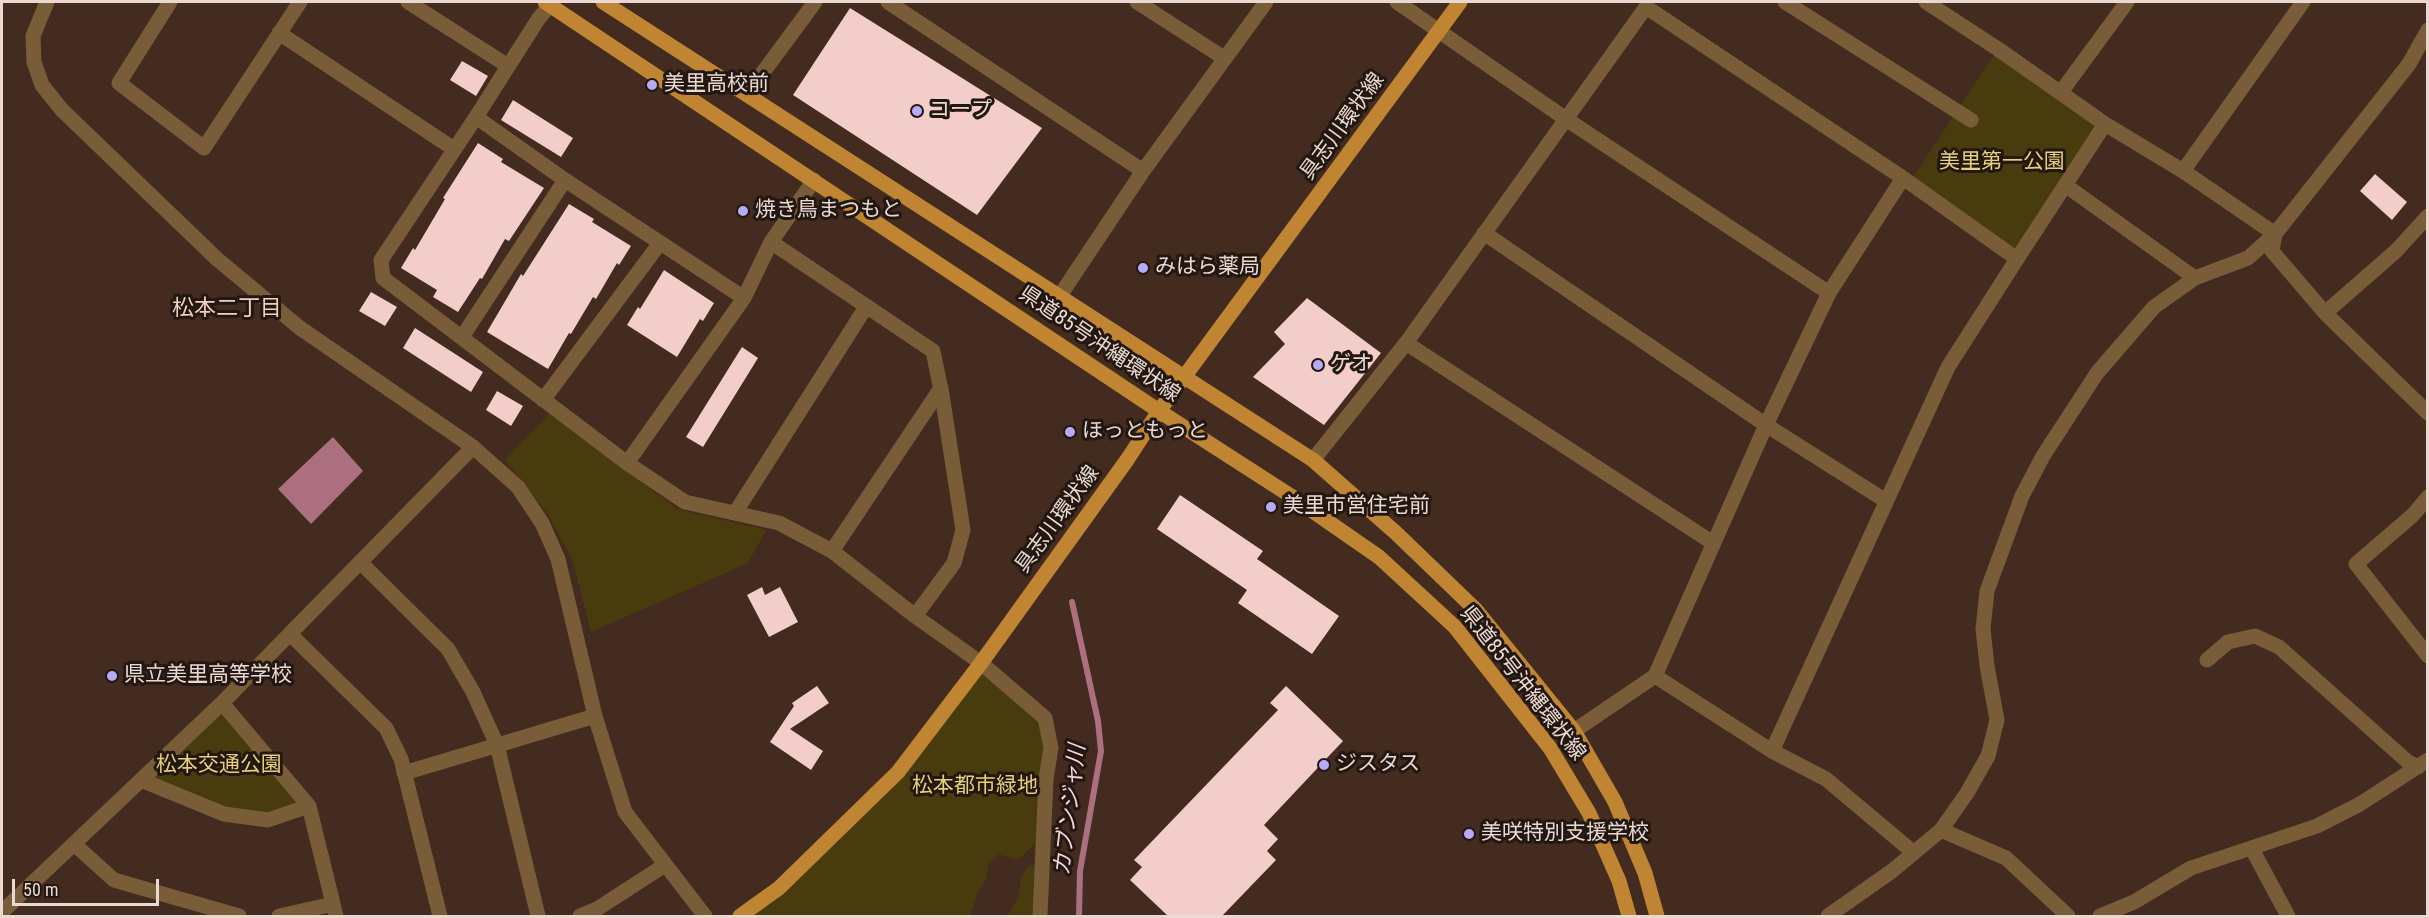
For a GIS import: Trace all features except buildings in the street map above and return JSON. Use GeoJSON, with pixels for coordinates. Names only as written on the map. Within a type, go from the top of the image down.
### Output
{"type":"FeatureCollection","features":[{"type":"Feature","properties":{"kind":"main road","name":"県道85号沖縄環状線"},"geometry":{"type":"LineString","coordinates":[[603,2],[1313,460],[1396,533],[1476,610],[1574,731],[1615,802],[1645,873],[1657,916]]}},
{"type":"Feature","properties":{"kind":"main road","name":"具志川環状線"},"geometry":{"type":"LineString","coordinates":[[740,916],[779,888],[898,772],[981,663],[1127,460],[1159,411],[1460,2]]}},
{"type":"Feature","properties":{"kind":"main road","name":"県道85号沖縄環状線"},"geometry":{"type":"LineString","coordinates":[[548,3],[1159,411],[1291,496],[1378,557],[1455,627],[1550,748],[1588,813],[1619,881],[1629,916]]}},
{"type":"Feature","properties":{"kind":"street"},"geometry":{"type":"LineString","coordinates":[[46,2],[33,36],[34,62],[42,85],[62,110],[217,259],[300,328],[473,447],[518,487],[542,523],[558,559],[595,716],[625,812],[705,916]]}},
{"type":"Feature","properties":{"kind":"street"},"geometry":{"type":"LineString","coordinates":[[170,2],[119,83],[204,148],[300,2]]}},
{"type":"Feature","properties":{"kind":"street"},"geometry":{"type":"LineString","coordinates":[[408,2],[508,66]]}},
{"type":"Feature","properties":{"kind":"street"},"geometry":{"type":"LineString","coordinates":[[747,94],[815,2]]}},
{"type":"Feature","properties":{"kind":"street"},"geometry":{"type":"LineString","coordinates":[[888,2],[1143,171]]}},
{"type":"Feature","properties":{"kind":"street"},"geometry":{"type":"LineString","coordinates":[[1137,2],[1224,58]]}},
{"type":"Feature","properties":{"kind":"street"},"geometry":{"type":"LineString","coordinates":[[1059,297],[1143,171],[1266,2]]}},
{"type":"Feature","properties":{"kind":"street"},"geometry":{"type":"LineString","coordinates":[[1397,2],[1566,119],[1829,293]]}},
{"type":"Feature","properties":{"kind":"street"},"geometry":{"type":"LineString","coordinates":[[1785,2],[1971,120]]}},
{"type":"Feature","properties":{"kind":"street"},"geometry":{"type":"LineString","coordinates":[[1926,2],[2105,124],[2182,171],[2275,234]]}},
{"type":"Feature","properties":{"kind":"street"},"geometry":{"type":"LineString","coordinates":[[2061,92],[2127,2]]}},
{"type":"Feature","properties":{"kind":"street"},"geometry":{"type":"LineString","coordinates":[[2182,171],[2303,2]]}},
{"type":"Feature","properties":{"kind":"street"},"geometry":{"type":"LineString","coordinates":[[548,3],[381,260],[383,279],[627,463],[685,502],[779,523],[832,551],[915,616],[981,663],[1045,718],[1051,748],[1046,779],[1040,916]]}},
{"type":"Feature","properties":{"kind":"street"},"geometry":{"type":"LineString","coordinates":[[1313,460],[1406,343],[1648,4],[1904,177],[2017,259]]}},
{"type":"Feature","properties":{"kind":"street"},"geometry":{"type":"LineString","coordinates":[[1828,916],[1914,853],[1941,830],[1968,793],[1988,756],[1997,720],[1983,628],[1988,591],[2022,496],[2043,456],[2097,373],[2154,307],[2195,278],[2248,258],[2275,234],[2409,64],[2427,30]]}},
{"type":"Feature","properties":{"kind":"street"},"geometry":{"type":"LineString","coordinates":[[279,33],[454,149]]}},
{"type":"Feature","properties":{"kind":"street"},"geometry":{"type":"LineString","coordinates":[[476,117],[565,180],[744,298]]}},
{"type":"Feature","properties":{"kind":"street"},"geometry":{"type":"LineString","coordinates":[[1772,751],[1948,367],[2105,124]]}},
{"type":"Feature","properties":{"kind":"street"},"geometry":{"type":"LineString","coordinates":[[1574,731],[1655,676],[1766,424],[1829,293],[1904,177]]}},
{"type":"Feature","properties":{"kind":"street"},"geometry":{"type":"LineString","coordinates":[[462,337],[565,180]]}},
{"type":"Feature","properties":{"kind":"street"},"geometry":{"type":"LineString","coordinates":[[627,463],[744,298],[771,242],[814,180]]}},
{"type":"Feature","properties":{"kind":"street"},"geometry":{"type":"LineString","coordinates":[[2065,185],[2195,278]]}},
{"type":"Feature","properties":{"kind":"street"},"geometry":{"type":"LineString","coordinates":[[2325,313],[2396,251],[2427,216]]}},
{"type":"Feature","properties":{"kind":"street"},"geometry":{"type":"LineString","coordinates":[[1484,233],[1766,424],[1886,501]]}},
{"type":"Feature","properties":{"kind":"street"},"geometry":{"type":"LineString","coordinates":[[2275,234],[2272,251],[2325,313],[2427,413]]}},
{"type":"Feature","properties":{"kind":"street"},"geometry":{"type":"LineString","coordinates":[[771,242],[933,351],[963,530],[954,563],[915,616]]}},
{"type":"Feature","properties":{"kind":"street"},"geometry":{"type":"LineString","coordinates":[[543,400],[660,243]]}},
{"type":"Feature","properties":{"kind":"street"},"geometry":{"type":"LineString","coordinates":[[735,513],[866,307]]}},
{"type":"Feature","properties":{"kind":"street"},"geometry":{"type":"LineString","coordinates":[[1406,343],[1713,543]]}},
{"type":"Feature","properties":{"kind":"street"},"geometry":{"type":"LineString","coordinates":[[832,551],[941,388]]}},
{"type":"Feature","properties":{"kind":"street"},"geometry":{"type":"LineString","coordinates":[[4,913],[222,703],[473,447]]}},
{"type":"Feature","properties":{"kind":"street"},"geometry":{"type":"LineString","coordinates":[[2427,497],[2413,516],[2356,564],[2427,656]]}},
{"type":"Feature","properties":{"kind":"street"},"geometry":{"type":"LineString","coordinates":[[360,562],[448,649],[473,692],[497,746],[538,916]]}},
{"type":"Feature","properties":{"kind":"street"},"geometry":{"type":"LineString","coordinates":[[290,634],[386,728],[401,759],[440,916]]}},
{"type":"Feature","properties":{"kind":"street"},"geometry":{"type":"LineString","coordinates":[[2207,660],[2228,642],[2255,636],[2279,647],[2408,762],[2422,763]]}},
{"type":"Feature","properties":{"kind":"street"},"geometry":{"type":"LineString","coordinates":[[1655,676],[1772,751],[1827,779],[1914,853]]}},
{"type":"Feature","properties":{"kind":"street"},"geometry":{"type":"LineString","coordinates":[[222,703],[309,806],[335,910],[279,916]]}},
{"type":"Feature","properties":{"kind":"street"},"geometry":{"type":"LineString","coordinates":[[404,773],[595,716]]}},
{"type":"Feature","properties":{"kind":"street"},"geometry":{"type":"LineString","coordinates":[[2100,916],[2132,911],[2191,868],[2317,826],[2360,804],[2422,763]]}},
{"type":"Feature","properties":{"kind":"street"},"geometry":{"type":"LineString","coordinates":[[141,780],[224,814],[268,819],[309,806]]}},
{"type":"Feature","properties":{"kind":"street"},"geometry":{"type":"LineString","coordinates":[[1941,830],[2006,858],[2068,916]]}},
{"type":"Feature","properties":{"kind":"street"},"geometry":{"type":"LineString","coordinates":[[74,844],[114,880],[239,916]]}},
{"type":"Feature","properties":{"kind":"street"},"geometry":{"type":"LineString","coordinates":[[2252,849],[2288,916]]}},
{"type":"Feature","properties":{"kind":"street"},"geometry":{"type":"LineString","coordinates":[[580,916],[597,909],[665,865]]}},
{"type":"Feature","properties":{"kind":"green space","name":"美里第一公園"},"geometry":{"type":"Polygon","coordinates":[[[1998,49],[2105,124],[2017,259],[1910,182],[1998,49]]]}},
{"type":"Feature","properties":{"kind":"green space"},"geometry":{"type":"Polygon","coordinates":[[[551,413],[677,509],[766,530],[748,563],[591,632],[573,562],[548,514],[505,460],[551,413]]]}},
{"type":"Feature","properties":{"kind":"green space","name":"松本都市緑地"},"geometry":{"type":"Polygon","coordinates":[[[981,663],[1045,718],[1043,836],[1020,858],[1014,859],[999,854],[989,864],[986,879],[977,895],[970,916],[740,916],[898,772],[981,663]]]}},
{"type":"Feature","properties":{"kind":"green space","name":"松本交通公園"},"geometry":{"type":"Polygon","coordinates":[[[222,703],[309,806],[268,820],[224,814],[141,780],[222,703]]]}},
{"type":"Feature","properties":{"kind":"green space"},"geometry":{"type":"Polygon","coordinates":[[[1029,865],[1042,865],[1040,916],[1007,916],[1017,900],[1022,876],[1029,865]]]}},
{"type":"Feature","properties":{"kind":"shaded area"},"geometry":{"type":"Polygon","coordinates":[[[333,437],[363,471],[311,524],[278,489],[333,437]]]}},
{"type":"Feature","properties":{"kind":"waterway","name":"カブンジャ川"},"geometry":{"type":"LineString","coordinates":[[1072,602],[1098,721],[1101,751],[1080,871],[1079,916]]}},
{"type":"Feature","properties":{"kind":"place","name":"美里高校前"},"geometry":{"type":"Point","coordinates":[652,85]}},
{"type":"Feature","properties":{"kind":"place","name":"コープ"},"geometry":{"type":"Point","coordinates":[917,111]}},
{"type":"Feature","properties":{"kind":"place","name":"焼き鳥まつもと"},"geometry":{"type":"Point","coordinates":[743,211]}},
{"type":"Feature","properties":{"kind":"place","name":"みはら薬局"},"geometry":{"type":"Point","coordinates":[1143,268]}},
{"type":"Feature","properties":{"kind":"place","name":"ゲオ"},"geometry":{"type":"Point","coordinates":[1318,365]}},
{"type":"Feature","properties":{"kind":"place","name":"ほっともっと"},"geometry":{"type":"Point","coordinates":[1070,432]}},
{"type":"Feature","properties":{"kind":"place","name":"美里市営住宅前"},"geometry":{"type":"Point","coordinates":[1271,507]}},
{"type":"Feature","properties":{"kind":"place","name":"県立美里高等学校"},"geometry":{"type":"Point","coordinates":[112,676]}},
{"type":"Feature","properties":{"kind":"place","name":"ジスタス"},"geometry":{"type":"Point","coordinates":[1324,765]}},
{"type":"Feature","properties":{"kind":"place","name":"美咲特別支援学校"},"geometry":{"type":"Point","coordinates":[1469,834]}},
{"type":"Feature","properties":{"kind":"district","name":"松本二丁目"},"geometry":{"type":"Point","coordinates":[227,309]}}]}
